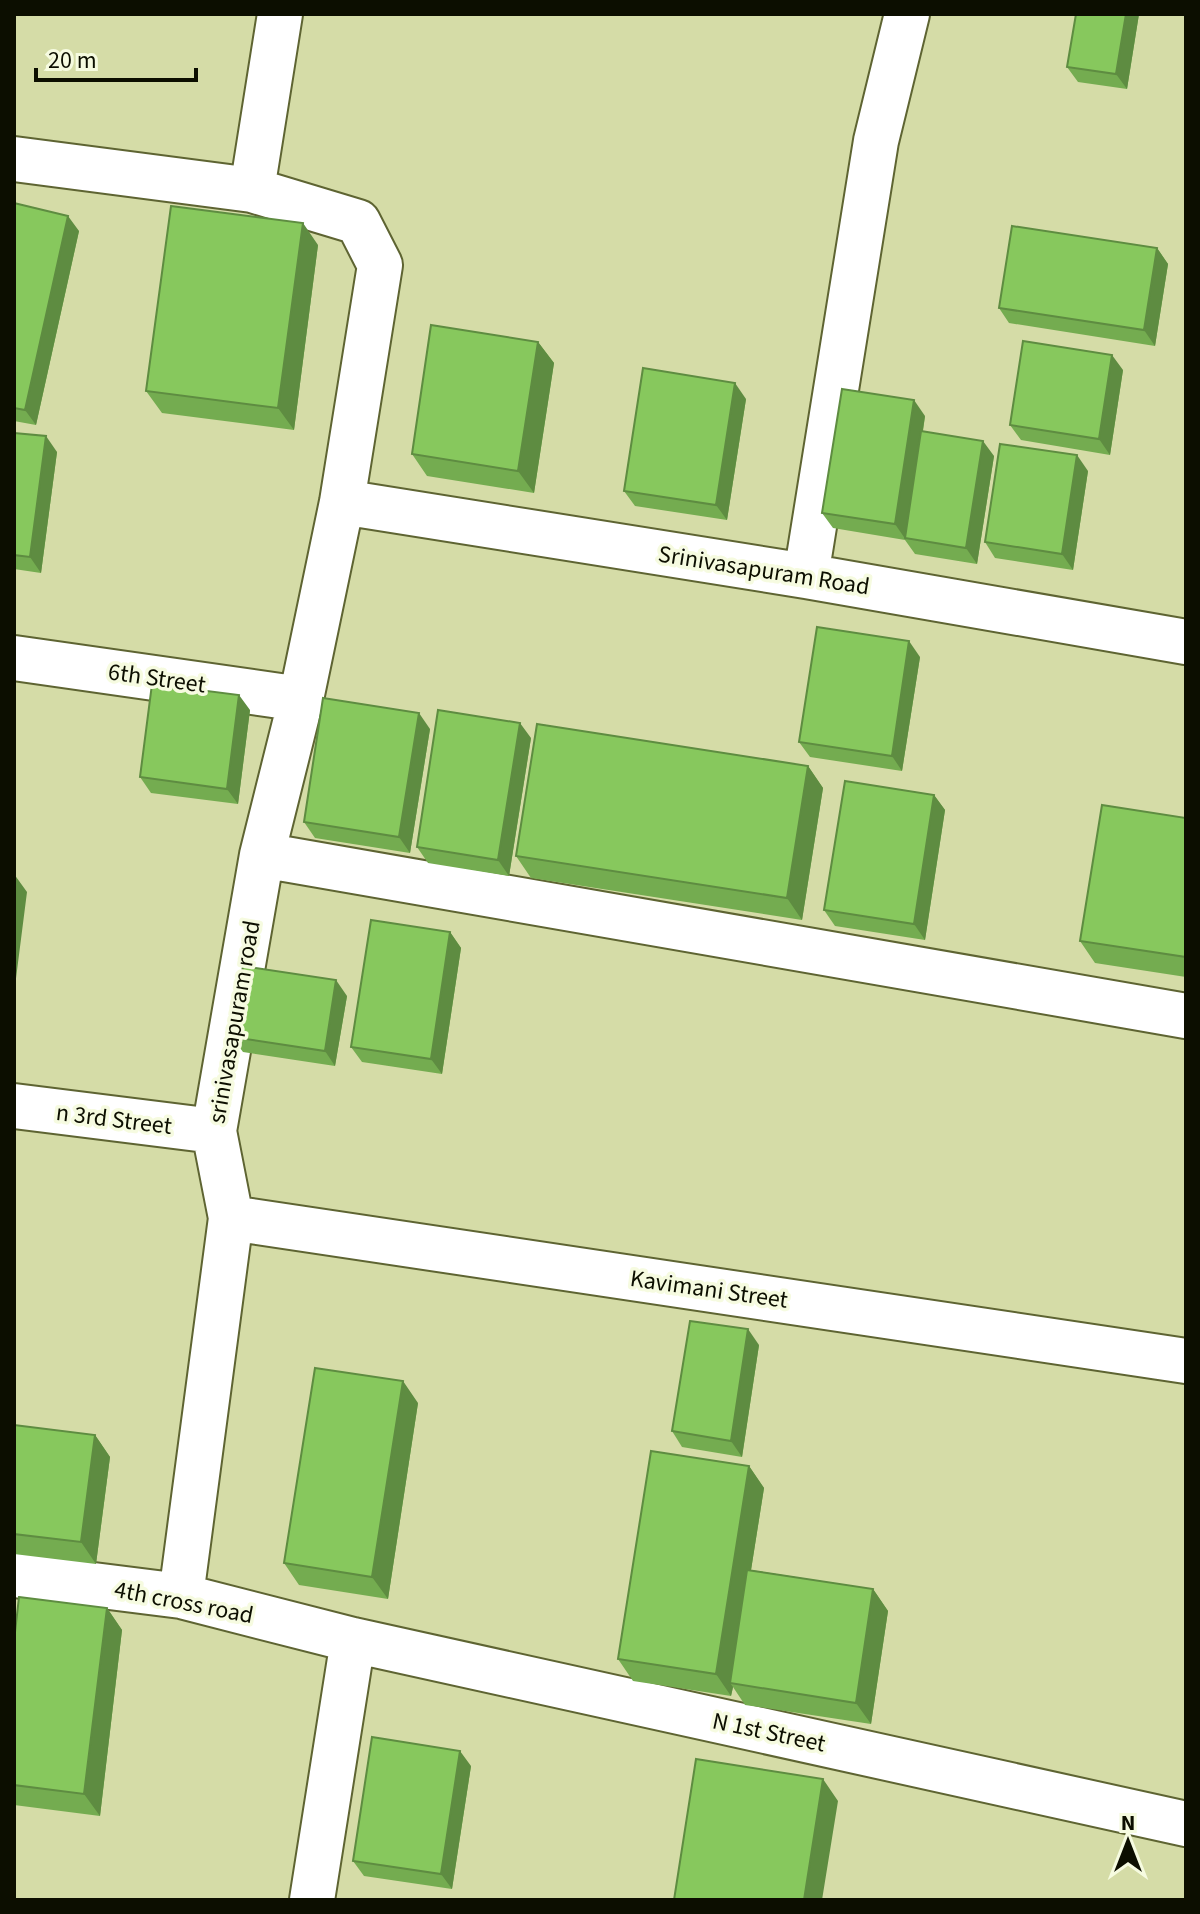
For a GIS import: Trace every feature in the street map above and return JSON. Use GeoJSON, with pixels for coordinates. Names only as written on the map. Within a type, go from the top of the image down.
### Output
{"type":"FeatureCollection","features":[{"type":"Feature","properties":{"kind":"street"},"geometry":{"type":"LineString","coordinates":[[252,190],[280,14]]}},
{"type":"Feature","properties":{"kind":"street"},"geometry":{"type":"LineString","coordinates":[[806,576],[876,141],[907,14]]}},
{"type":"Feature","properties":{"kind":"street","name":"srinivasapuram road"},"geometry":{"type":"LineString","coordinates":[[14,159],[252,190],[358,222],[380,265],[342,502],[301,699],[262,855],[214,1131],[231,1218],[181,1596]]}},
{"type":"Feature","properties":{"kind":"street","name":"Srinivasapuram Road"},"geometry":{"type":"LineString","coordinates":[[342,502],[806,576],[1184,631]]}},
{"type":"Feature","properties":{"kind":"street","name":"6th Street"},"geometry":{"type":"LineString","coordinates":[[14,658],[301,699]]}},
{"type":"Feature","properties":{"kind":"street"},"geometry":{"type":"LineString","coordinates":[[262,855],[1186,1016]]}},
{"type":"Feature","properties":{"kind":"street","name":"n 3rd Street"},"geometry":{"type":"LineString","coordinates":[[14,1106],[214,1131]]}},
{"type":"Feature","properties":{"kind":"street","name":"Kavimani Street"},"geometry":{"type":"LineString","coordinates":[[231,1218],[1186,1361]]}},
{"type":"Feature","properties":{"kind":"street","name":"4th cross road"},"geometry":{"type":"LineString","coordinates":[[14,1575],[181,1596],[353,1640]]}},
{"type":"Feature","properties":{"kind":"street"},"geometry":{"type":"LineString","coordinates":[[312,1900],[353,1640]]}},
{"type":"Feature","properties":{"kind":"street","name":"N 1st Street"},"geometry":{"type":"LineString","coordinates":[[353,1640],[1186,1824]]}},
{"type":"Feature","properties":{"kind":"building"},"geometry":{"type":"Polygon","coordinates":[[[1076,14],[1126,14],[1116,74],[1067,67],[1076,14]]]}},
{"type":"Feature","properties":{"kind":"building"},"geometry":{"type":"Polygon","coordinates":[[[14,203],[68,216],[25,410],[14,408],[14,203]]]}},
{"type":"Feature","properties":{"kind":"building"},"geometry":{"type":"Polygon","coordinates":[[[171,206],[303,223],[278,408],[146,391],[171,206]]]}},
{"type":"Feature","properties":{"kind":"building"},"geometry":{"type":"Polygon","coordinates":[[[1012,226],[1157,248],[1144,330],[999,308],[1012,226]]]}},
{"type":"Feature","properties":{"kind":"building"},"geometry":{"type":"Polygon","coordinates":[[[431,325],[538,342],[518,471],[412,454],[431,325]]]}},
{"type":"Feature","properties":{"kind":"building"},"geometry":{"type":"Polygon","coordinates":[[[1023,341],[1112,355],[1099,439],[1010,425],[1023,341]]]}},
{"type":"Feature","properties":{"kind":"building"},"geometry":{"type":"Polygon","coordinates":[[[643,368],[735,383],[716,505],[624,491],[643,368]]]}},
{"type":"Feature","properties":{"kind":"building"},"geometry":{"type":"Polygon","coordinates":[[[842,389],[914,400],[895,524],[822,513],[842,389]]]}},
{"type":"Feature","properties":{"kind":"building"},"geometry":{"type":"Polygon","coordinates":[[[921,431],[983,441],[966,548],[905,538],[921,431]]]}},
{"type":"Feature","properties":{"kind":"building"},"geometry":{"type":"Polygon","coordinates":[[[14,433],[46,436],[30,557],[14,555],[14,433]]]}},
{"type":"Feature","properties":{"kind":"building"},"geometry":{"type":"Polygon","coordinates":[[[1000,444],[1077,455],[1062,554],[985,542],[1000,444]]]}},
{"type":"Feature","properties":{"kind":"building"},"geometry":{"type":"Polygon","coordinates":[[[817,627],[909,641],[892,756],[799,742],[817,627]]]}},
{"type":"Feature","properties":{"kind":"building"},"geometry":{"type":"Polygon","coordinates":[[[152,684],[239,695],[227,789],[140,777],[152,684]]]}},
{"type":"Feature","properties":{"kind":"building"},"geometry":{"type":"Polygon","coordinates":[[[323,698],[419,713],[399,837],[304,822],[323,698]]]}},
{"type":"Feature","properties":{"kind":"building"},"geometry":{"type":"Polygon","coordinates":[[[438,710],[520,723],[498,860],[417,847],[438,710]]]}},
{"type":"Feature","properties":{"kind":"building"},"geometry":{"type":"Polygon","coordinates":[[[537,724],[808,766],[787,898],[516,856],[537,724]]]}},
{"type":"Feature","properties":{"kind":"building"},"geometry":{"type":"Polygon","coordinates":[[[845,781],[934,795],[914,924],[824,910],[845,781]]]}},
{"type":"Feature","properties":{"kind":"building"},"geometry":{"type":"Polygon","coordinates":[[[1102,805],[1186,818],[1186,957],[1080,941],[1102,805]]]}},
{"type":"Feature","properties":{"kind":"building"},"geometry":{"type":"Polygon","coordinates":[[[371,920],[450,932],[431,1059],[351,1047],[371,920]]]}},
{"type":"Feature","properties":{"kind":"building"},"geometry":{"type":"Polygon","coordinates":[[[243,966],[336,980],[325,1051],[232,1037],[243,966]]]}},
{"type":"Feature","properties":{"kind":"building"},"geometry":{"type":"Polygon","coordinates":[[[690,1321],[748,1329],[731,1441],[672,1431],[690,1321]]]}},
{"type":"Feature","properties":{"kind":"building"},"geometry":{"type":"Polygon","coordinates":[[[315,1368],[403,1381],[372,1577],[284,1563],[315,1368]]]}},
{"type":"Feature","properties":{"kind":"building"},"geometry":{"type":"Polygon","coordinates":[[[14,1425],[95,1435],[81,1542],[14,1534],[14,1425]]]}},
{"type":"Feature","properties":{"kind":"building"},"geometry":{"type":"Polygon","coordinates":[[[651,1451],[749,1466],[716,1674],[618,1659],[651,1451]]]}},
{"type":"Feature","properties":{"kind":"building"},"geometry":{"type":"Polygon","coordinates":[[[747,1570],[873,1589],[856,1703],[730,1683],[747,1570]]]}},
{"type":"Feature","properties":{"kind":"building"},"geometry":{"type":"Polygon","coordinates":[[[19,1597],[107,1608],[84,1794],[14,1785],[14,1641],[19,1597]]]}},
{"type":"Feature","properties":{"kind":"building"},"geometry":{"type":"Polygon","coordinates":[[[372,1737],[460,1751],[441,1874],[353,1861],[372,1737]]]}},
{"type":"Feature","properties":{"kind":"building"},"geometry":{"type":"Polygon","coordinates":[[[696,1759],[823,1779],[804,1900],[674,1900],[696,1759]]]}}]}
